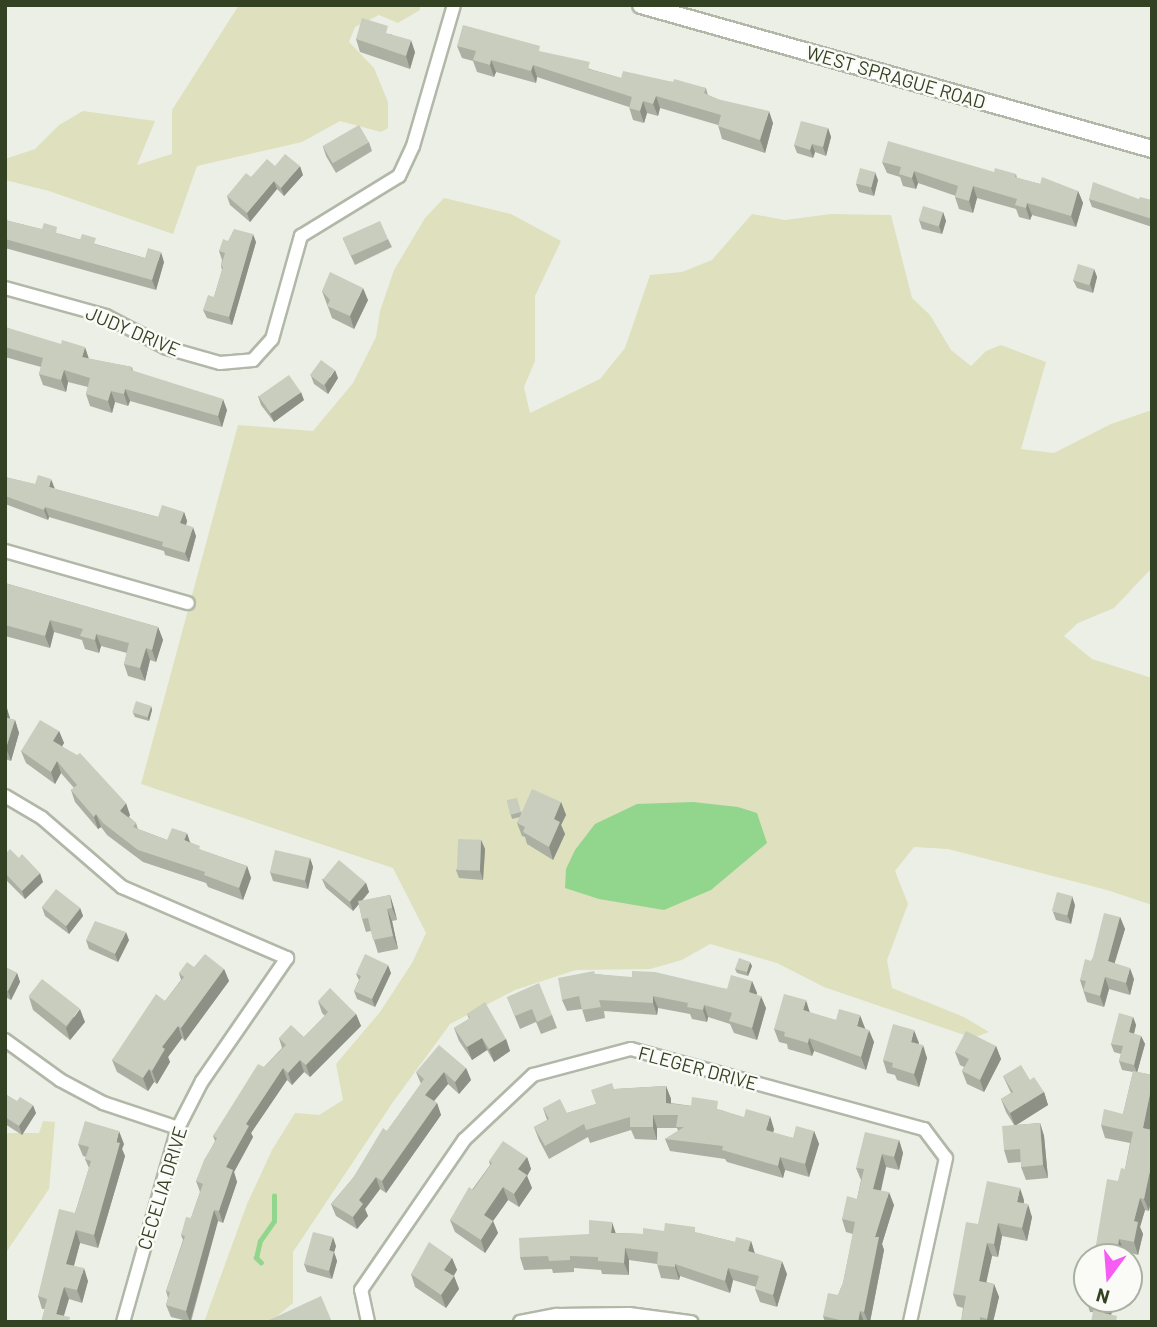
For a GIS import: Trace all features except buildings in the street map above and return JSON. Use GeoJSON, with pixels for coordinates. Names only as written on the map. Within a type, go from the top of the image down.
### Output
{"type":"FeatureCollection","features":[{"type":"Feature","properties":{"kind":"street","name":"JUDY DRIVE"},"geometry":{"type":"LineString","coordinates":[[5,288],[106,316],[167,348],[194,356],[220,363],[253,360],[272,339],[301,236],[399,176],[413,146],[454,5]]}},
{"type":"Feature","properties":{"kind":"street","name":"WEST SPRAGUE ROAD"},"geometry":{"type":"LineString","coordinates":[[640,5],[1152,149]]}},
{"type":"Feature","properties":{"kind":"street"},"geometry":{"type":"LineString","coordinates":[[5,551],[188,603]]}},
{"type":"Feature","properties":{"kind":"street","name":"CECELIA DRIVE"},"geometry":{"type":"LineString","coordinates":[[5,796],[42,818],[122,887],[287,957],[202,1081],[178,1128],[122,1322]]}},
{"type":"Feature","properties":{"kind":"street"},"geometry":{"type":"LineString","coordinates":[[5,1040],[60,1080],[103,1103],[178,1128]]}},
{"type":"Feature","properties":{"kind":"street","name":"FLEGER DRIVE"},"geometry":{"type":"LineString","coordinates":[[368,1322],[361,1290],[464,1140],[533,1075],[631,1049],[924,1129],[946,1158],[910,1322]]}},
{"type":"Feature","properties":{"kind":"street"},"geometry":{"type":"LineString","coordinates":[[520,1322],[557,1315],[629,1314],[691,1322]]}},
{"type":"Feature","properties":{"kind":"shaded area"},"geometry":{"type":"Polygon","coordinates":[[[239,5],[420,5],[420,10],[398,23],[379,15],[355,27],[349,42],[374,68],[388,102],[388,128],[381,132],[340,121],[302,142],[197,166],[173,234],[49,191],[5,180],[5,159],[35,149],[59,125],[83,111],[155,121],[137,165],[172,154],[172,110],[239,5]]]}},
{"type":"Feature","properties":{"kind":"shaded area"},"geometry":{"type":"Polygon","coordinates":[[[444,198],[511,214],[561,241],[535,296],[535,361],[524,387],[530,413],[600,379],[625,348],[650,275],[682,272],[712,260],[752,214],[785,220],[831,214],[891,215],[912,298],[930,315],[951,350],[971,366],[986,351],[1001,345],[1046,362],[1021,449],[1054,453],[1111,424],[1152,410],[1152,572],[1149,571],[1114,608],[1078,623],[1064,636],[1092,659],[1152,678],[1152,905],[1107,890],[948,849],[914,847],[895,871],[908,904],[887,960],[892,988],[964,1017],[989,1032],[973,1038],[824,987],[777,963],[710,944],[682,960],[650,969],[576,970],[515,990],[450,1024],[393,1102],[293,1252],[293,1303],[270,1322],[204,1322],[247,1204],[272,1150],[295,1113],[319,1115],[343,1100],[336,1064],[380,1012],[412,963],[426,933],[393,868],[141,784],[238,425],[313,431],[353,383],[376,337],[380,311],[394,270],[425,218],[444,198]]]}},
{"type":"Feature","properties":{"kind":"shaded area"},"geometry":{"type":"Polygon","coordinates":[[[693,802],[738,807],[757,813],[767,843],[711,890],[664,910],[599,899],[565,888],[566,869],[575,850],[595,824],[637,804],[693,802]]]}},
{"type":"Feature","properties":{"kind":"shaded area"},"geometry":{"type":"Polygon","coordinates":[[[43,1121],[55,1122],[49,1189],[5,1254],[5,1133],[39,1133],[43,1121]]]}},
{"type":"Feature","properties":{"kind":"waterway"},"geometry":{"type":"LineString","coordinates":[[261,1263],[256,1258],[260,1241],[274,1221],[274,1196]]}}]}
